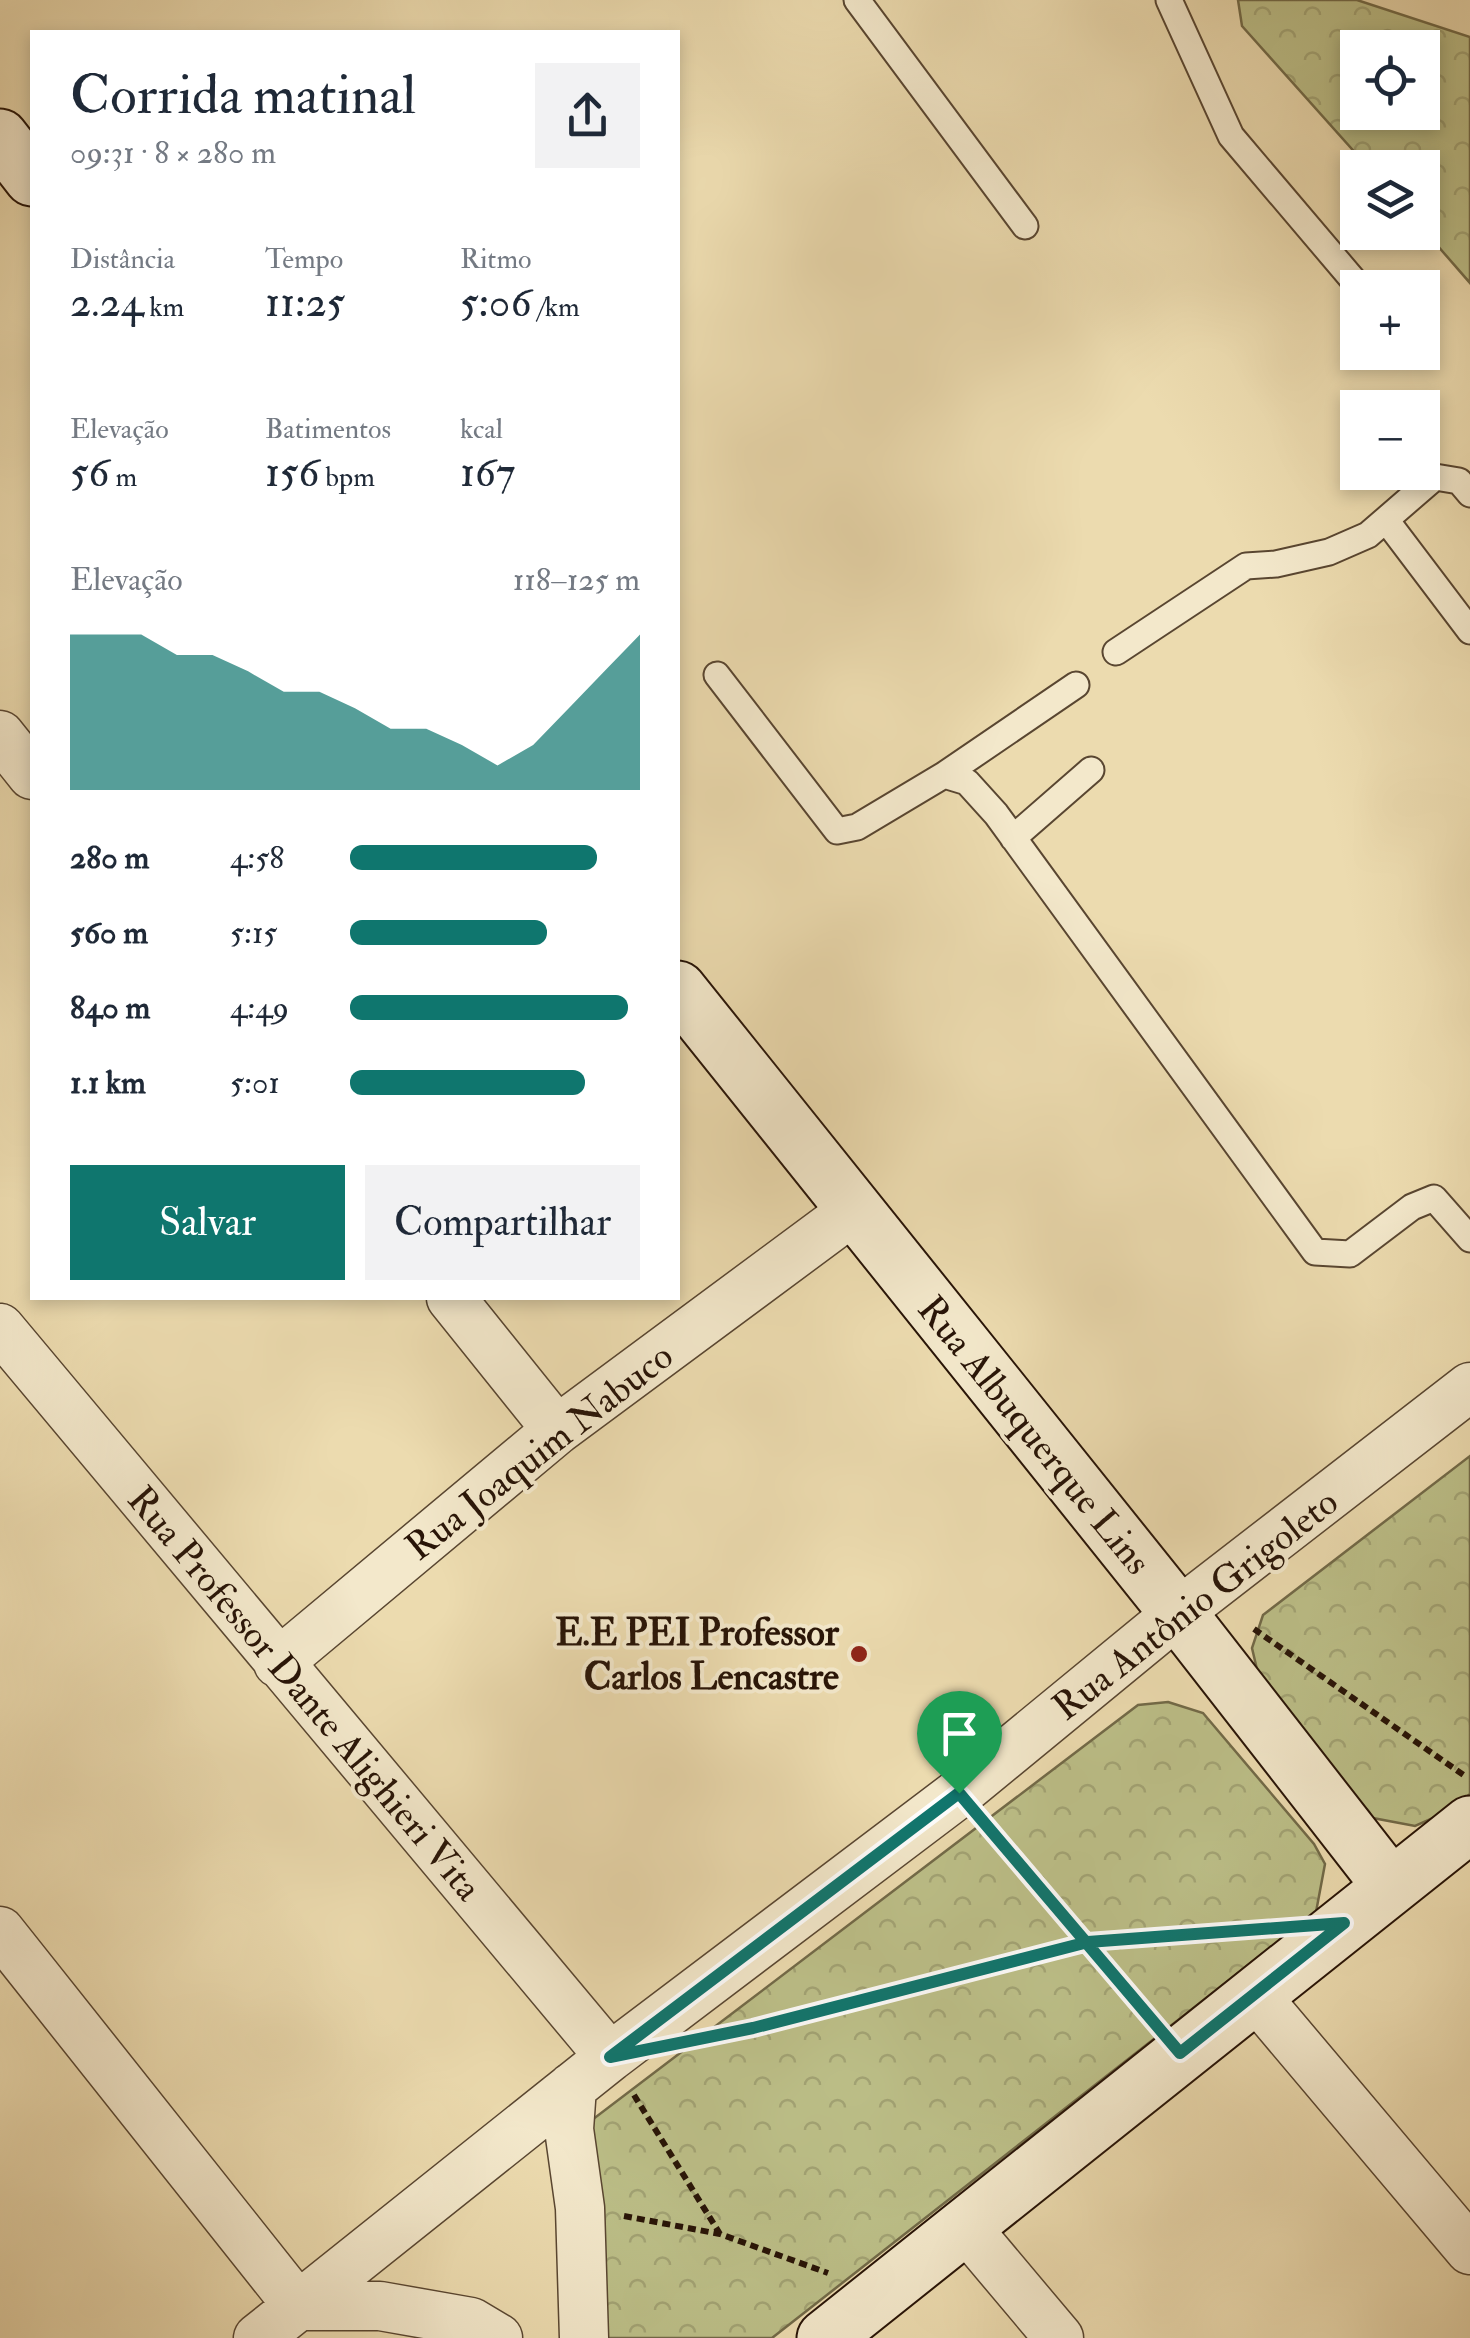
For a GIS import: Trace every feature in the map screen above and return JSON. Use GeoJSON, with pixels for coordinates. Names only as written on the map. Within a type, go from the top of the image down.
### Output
{"type":"FeatureCollection","features":[{"type":"Feature","properties":{"kind":"street"},"geometry":{"type":"LineString","coordinates":[[0,137],[30,175]]}},
{"type":"Feature","properties":{"kind":"street"},"geometry":{"type":"LineString","coordinates":[[0,735],[30,773]]}},
{"type":"Feature","properties":{"kind":"street","name":"Rua Albuquerque Lins"},"geometry":{"type":"LineString","coordinates":[[680,992],[854,1210],[1191,1603],[1390,1885]]}},
{"type":"Feature","properties":{"kind":"street","name":"Rua Joaquim Nabuco"},"geometry":{"type":"LineString","coordinates":[[278,1663],[557,1430],[854,1210]]}},
{"type":"Feature","properties":{"kind":"street"},"geometry":{"type":"LineString","coordinates":[[453,1300],[557,1430]]}},
{"type":"Feature","properties":{"kind":"street","name":"Rua Professor Dante Alighieri Vita"},"geometry":{"type":"LineString","coordinates":[[0,1328],[610,2057]]}},
{"type":"Feature","properties":{"kind":"street","name":"Rua Antônio Grigoleto"},"geometry":{"type":"LineString","coordinates":[[258,2338],[610,2057],[959,1793],[1191,1603],[1470,1386]]}},
{"type":"Feature","properties":{"kind":"street"},"geometry":{"type":"LineString","coordinates":[[825,2338],[1470,1824]]}},
{"type":"Feature","properties":{"kind":"street"},"geometry":{"type":"LineString","coordinates":[[0,1932],[298,2306],[380,2306],[472,2322],[498,2338]]}},
{"type":"Feature","properties":{"kind":"street"},"geometry":{"type":"LineString","coordinates":[[1254,1994],[1470,2250]]}},
{"type":"Feature","properties":{"kind":"street"},"geometry":{"type":"LineString","coordinates":[[572,2087],[569,2129],[580,2208],[584,2338]]}},
{"type":"Feature","properties":{"kind":"street"},"geometry":{"type":"LineString","coordinates":[[964,2225],[1059,2338]]}},
{"type":"Feature","properties":{"kind":"lane"},"geometry":{"type":"LineString","coordinates":[[857,0],[1025,226]]}},
{"type":"Feature","properties":{"kind":"lane"},"geometry":{"type":"LineString","coordinates":[[1169,0],[1230,136],[1345,270]]}},
{"type":"Feature","properties":{"kind":"lane"},"geometry":{"type":"LineString","coordinates":[[1116,652],[1246,566],[1276,564],[1328,552],[1368,535],[1435,478],[1459,481],[1470,494]]}},
{"type":"Feature","properties":{"kind":"lane"},"geometry":{"type":"LineString","coordinates":[[1386,520],[1470,631]]}},
{"type":"Feature","properties":{"kind":"lane"},"geometry":{"type":"LineString","coordinates":[[717,674],[837,831],[857,827],[944,774],[1076,684]]}},
{"type":"Feature","properties":{"kind":"lane"},"geometry":{"type":"LineString","coordinates":[[1013,838],[1091,770]]}},
{"type":"Feature","properties":{"kind":"lane"},"geometry":{"type":"LineString","coordinates":[[944,774],[968,782],[1013,838],[1314,1252],[1350,1254],[1412,1208],[1434,1198],[1470,1240]]}},
{"type":"Feature","properties":{"kind":"path"},"geometry":{"type":"LineString","coordinates":[[1191,1603],[1470,1780]]}},
{"type":"Feature","properties":{"kind":"path"},"geometry":{"type":"LineString","coordinates":[[959,1793],[1180,2053]]}},
{"type":"Feature","properties":{"kind":"path"},"geometry":{"type":"LineString","coordinates":[[699,2039],[1088,1942],[1265,1929]]}},
{"type":"Feature","properties":{"kind":"path"},"geometry":{"type":"LineString","coordinates":[[610,2057],[720,2234]]}},
{"type":"Feature","properties":{"kind":"path"},"geometry":{"type":"LineString","coordinates":[[580,2208],[720,2234],[881,2292]]}},
{"type":"Feature","properties":{"kind":"green space"},"geometry":{"type":"Polygon","coordinates":[[[1238,0],[1357,0],[1470,37],[1470,283],[1440,249],[1440,150],[1353,150],[1242,26],[1238,0]]]}},
{"type":"Feature","properties":{"kind":"green space"},"geometry":{"type":"Polygon","coordinates":[[[1470,1456],[1470,1794],[1449,1811],[1415,1826],[1373,1818],[1259,1678],[1252,1648],[1263,1615],[1470,1456]]]}},
{"type":"Feature","properties":{"kind":"green space"},"geometry":{"type":"Polygon","coordinates":[[[1168,1702],[1203,1713],[1314,1844],[1325,1864],[1316,1912],[772,2338],[600,2338],[584,2126],[1138,1705],[1168,1702]]]}},
{"type":"Feature","properties":{"kind":"place","name":"E.E PEI Professor Carlos Lencastre"},"geometry":{"type":"Point","coordinates":[859,1654]}},
{"type":"Feature","properties":{"kind":"route"},"geometry":{"type":"LineString","coordinates":[[959,1793],[842,1881],[610,2057],[753,2028],[1088,1942],[1344,1923],[1180,2053],[1088,1942],[959,1793]]}}]}
